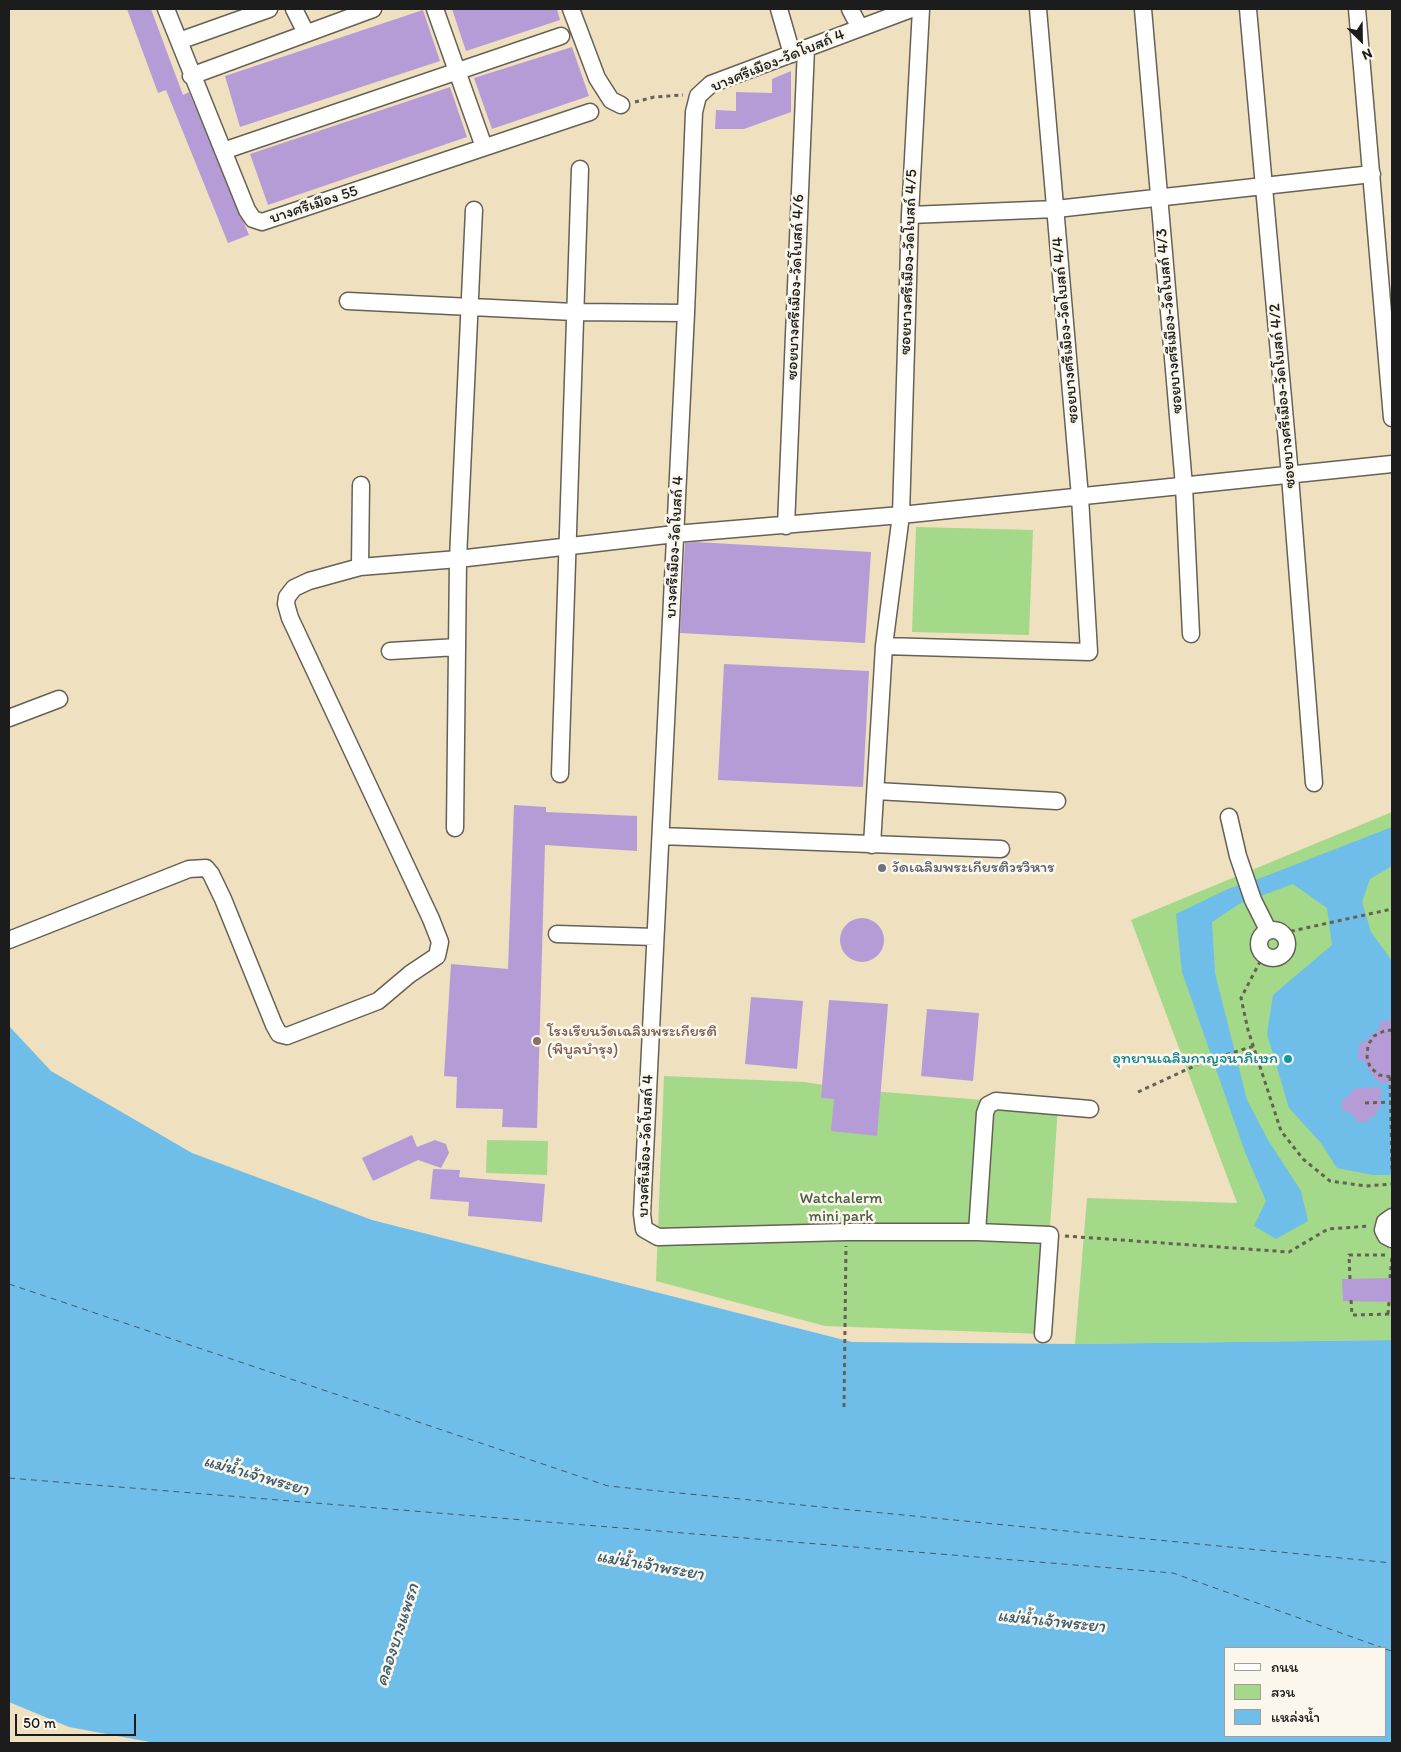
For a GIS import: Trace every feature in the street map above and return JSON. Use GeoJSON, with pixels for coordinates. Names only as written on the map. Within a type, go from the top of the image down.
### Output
{"type":"FeatureCollection","features":[{"type":"Feature","properties":{"kind":"street","name":"บางศรีเมือง 55"},"geometry":{"type":"LineString","coordinates":[[166,9],[191,76],[247,210],[253,219],[262,222],[590,112]]}},
{"type":"Feature","properties":{"kind":"street"},"geometry":{"type":"LineString","coordinates":[[179,42],[269,9]]}},
{"type":"Feature","properties":{"kind":"street"},"geometry":{"type":"LineString","coordinates":[[294,9],[306,33]]}},
{"type":"Feature","properties":{"kind":"street"},"geometry":{"type":"LineString","coordinates":[[191,76],[373,9]]}},
{"type":"Feature","properties":{"kind":"street"},"geometry":{"type":"LineString","coordinates":[[435,9],[484,147]]}},
{"type":"Feature","properties":{"kind":"street"},"geometry":{"type":"LineString","coordinates":[[571,9],[597,78],[611,100],[621,105]]}},
{"type":"Feature","properties":{"kind":"street","name":"ซอยบางศรีเมือง-วัดโบสถ์ 4/6"},"geometry":{"type":"LineString","coordinates":[[779,9],[799,51],[786,526]]}},
{"type":"Feature","properties":{"kind":"street"},"geometry":{"type":"LineString","coordinates":[[850,9],[860,28]]}},
{"type":"Feature","properties":{"kind":"street","name":"บางศรีเมือง-วัดโบสถ์ 4"},"geometry":{"type":"LineString","coordinates":[[846,1232],[658,1238],[644,1229],[642,1214],[676,534],[694,112],[698,96],[711,84],[911,9]]}},
{"type":"Feature","properties":{"kind":"street","name":"ซอยบางศรีเมือง-วัดโบสถ์ 4/5"},"geometry":{"type":"LineString","coordinates":[[872,844],[884,646],[901,515],[910,216],[921,9]]}},
{"type":"Feature","properties":{"kind":"street","name":"ซอยบางศรีเมือง-วัดโบสถ์ 4/4"},"geometry":{"type":"LineString","coordinates":[[884,646],[1089,652],[1080,497],[1038,9]]}},
{"type":"Feature","properties":{"kind":"street","name":"ซอยบางศรีเมือง-วัดโบสถ์ 4/3"},"geometry":{"type":"LineString","coordinates":[[1143,9],[1184,486],[1191,634]]}},
{"type":"Feature","properties":{"kind":"street","name":"ซอยบางศรีเมือง-วัดโบสถ์ 4/2"},"geometry":{"type":"LineString","coordinates":[[1248,9],[1290,476],[1314,783]]}},
{"type":"Feature","properties":{"kind":"street"},"geometry":{"type":"LineString","coordinates":[[1357,9],[1392,418]]}},
{"type":"Feature","properties":{"kind":"street"},"geometry":{"type":"LineString","coordinates":[[222,151],[560,36]]}},
{"type":"Feature","properties":{"kind":"street"},"geometry":{"type":"LineString","coordinates":[[560,774],[580,169]]}},
{"type":"Feature","properties":{"kind":"street"},"geometry":{"type":"LineString","coordinates":[[910,216],[1056,209],[1372,174]]}},
{"type":"Feature","properties":{"kind":"street"},"geometry":{"type":"LineString","coordinates":[[455,828],[458,559],[474,210]]}},
{"type":"Feature","properties":{"kind":"street"},"geometry":{"type":"LineString","coordinates":[[348,301],[470,305],[574,312],[686,313]]}},
{"type":"Feature","properties":{"kind":"street"},"geometry":{"type":"LineString","coordinates":[[9,940],[189,869],[206,868],[223,899],[274,1025],[280,1034],[286,1036],[378,1001],[410,974],[437,956],[440,942],[368,780],[290,618],[286,604],[287,597],[294,588],[330,574],[360,567],[458,559],[676,534],[901,515],[1392,464]]}},
{"type":"Feature","properties":{"kind":"street"},"geometry":{"type":"LineString","coordinates":[[360,567],[361,485]]}},
{"type":"Feature","properties":{"kind":"street"},"geometry":{"type":"LineString","coordinates":[[390,651],[457,647]]}},
{"type":"Feature","properties":{"kind":"street"},"geometry":{"type":"LineString","coordinates":[[9,718],[59,698]]}},
{"type":"Feature","properties":{"kind":"street"},"geometry":{"type":"LineString","coordinates":[[876,790],[1057,801]]}},
{"type":"Feature","properties":{"kind":"street"},"geometry":{"type":"LineString","coordinates":[[1230,817],[1238,856],[1253,900],[1275,932],[1288,943],[1285,952],[1273,958],[1264,954],[1259,946],[1259,940],[1275,932]]}},
{"type":"Feature","properties":{"kind":"street"},"geometry":{"type":"LineString","coordinates":[[661,836],[1001,849]]}},
{"type":"Feature","properties":{"kind":"street"},"geometry":{"type":"LineString","coordinates":[[558,934],[655,937]]}},
{"type":"Feature","properties":{"kind":"street"},"geometry":{"type":"LineString","coordinates":[[977,1232],[985,1113],[988,1105],[996,1101],[1090,1109]]}},
{"type":"Feature","properties":{"kind":"street"},"geometry":{"type":"LineString","coordinates":[[1388,1221],[1384,1234],[1392,1239]]}},
{"type":"Feature","properties":{"kind":"street"},"geometry":{"type":"LineString","coordinates":[[846,1232],[977,1232],[1050,1235],[1043,1334]]}},
{"type":"Feature","properties":{"kind":"path"},"geometry":{"type":"LineString","coordinates":[[621,105],[654,96],[676,94],[698,96]]}},
{"type":"Feature","properties":{"kind":"path"},"geometry":{"type":"LineString","coordinates":[[1275,932],[1392,909]]}},
{"type":"Feature","properties":{"kind":"path"},"geometry":{"type":"LineString","coordinates":[[1264,954],[1241,998],[1281,1131],[1303,1159],[1330,1181],[1366,1186],[1392,1184]]}},
{"type":"Feature","properties":{"kind":"path"},"geometry":{"type":"LineString","coordinates":[[1392,1030],[1384,1030],[1374,1036],[1368,1045],[1366,1057],[1370,1067],[1379,1074],[1391,1077],[1392,1172]]}},
{"type":"Feature","properties":{"kind":"path"},"geometry":{"type":"LineString","coordinates":[[1138,1092],[1203,1062],[1254,1046]]}},
{"type":"Feature","properties":{"kind":"path"},"geometry":{"type":"LineString","coordinates":[[1364,1103],[1391,1102]]}},
{"type":"Feature","properties":{"kind":"path"},"geometry":{"type":"LineString","coordinates":[[1050,1235],[1289,1252],[1328,1229],[1388,1221]]}},
{"type":"Feature","properties":{"kind":"path"},"geometry":{"type":"LineString","coordinates":[[844,1407],[846,1232]]}},
{"type":"Feature","properties":{"kind":"path"},"geometry":{"type":"LineString","coordinates":[[1350,1279],[1349,1255],[1392,1256],[1390,1278]]}},
{"type":"Feature","properties":{"kind":"path"},"geometry":{"type":"LineString","coordinates":[[1350,1300],[1352,1315],[1390,1314],[1389,1302]]}},
{"type":"Feature","properties":{"kind":"green space"},"geometry":{"type":"Polygon","coordinates":[[[916,527],[1033,530],[1029,635],[912,632],[916,527]]]}},
{"type":"Feature","properties":{"kind":"green space","name":"อุทยานเฉลิมกาญจนาภิเษก"},"geometry":{"type":"Polygon","coordinates":[[[1392,812],[1392,1340],[1075,1344],[1087,1198],[1237,1203],[1131,920],[1392,812]]]}},
{"type":"Feature","properties":{"kind":"green space","name":"Watchalerm mini park"},"geometry":{"type":"Polygon","coordinates":[[[664,1076],[804,1082],[858,1090],[1058,1106],[1043,1334],[825,1326],[656,1281],[664,1076]]]}},
{"type":"Feature","properties":{"kind":"green space"},"geometry":{"type":"Polygon","coordinates":[[[487,1140],[548,1141],[547,1175],[486,1173],[487,1140]]]}},
{"type":"Feature","properties":{"kind":"water"},"geometry":{"type":"Polygon","coordinates":[[[1392,827],[1392,866],[1370,879],[1362,902],[1371,932],[1392,961],[1392,1175],[1373,1175],[1337,1168],[1321,1143],[1289,1108],[1267,1034],[1273,995],[1332,945],[1327,908],[1293,884],[1239,904],[1212,922],[1215,973],[1247,1100],[1268,1140],[1301,1191],[1308,1221],[1276,1239],[1254,1226],[1266,1201],[1245,1152],[1182,972],[1176,914],[1230,888],[1392,827]]]}},
{"type":"Feature","properties":{"kind":"water"},"geometry":{"type":"Polygon","coordinates":[[[9,1026],[51,1071],[192,1153],[372,1220],[852,1342],[1075,1344],[1392,1340],[1392,1743],[155,1743],[69,1727],[9,1702],[9,1026]]]}},
{"type":"Feature","properties":{"kind":"building"},"geometry":{"type":"Polygon","coordinates":[[[127,9],[151,9],[183,95],[189,92],[249,235],[228,243],[166,90],[158,93],[127,9]]]}},
{"type":"Feature","properties":{"kind":"building"},"geometry":{"type":"Polygon","coordinates":[[[452,9],[557,9],[560,20],[466,51],[452,9]]]}},
{"type":"Feature","properties":{"kind":"building"},"geometry":{"type":"Polygon","coordinates":[[[423,10],[440,61],[240,127],[225,76],[423,10]]]}},
{"type":"Feature","properties":{"kind":"building"},"geometry":{"type":"Polygon","coordinates":[[[572,47],[589,96],[492,129],[474,78],[572,47]]]}},
{"type":"Feature","properties":{"kind":"building"},"geometry":{"type":"Polygon","coordinates":[[[791,71],[791,112],[744,129],[715,129],[716,110],[736,111],[736,92],[772,93],[772,79],[791,71]]]}},
{"type":"Feature","properties":{"kind":"building"},"geometry":{"type":"Polygon","coordinates":[[[450,87],[467,137],[268,205],[250,154],[450,87]]]}},
{"type":"Feature","properties":{"kind":"building"},"geometry":{"type":"Polygon","coordinates":[[[696,542],[871,552],[865,643],[680,633],[685,543],[696,542]]]}},
{"type":"Feature","properties":{"kind":"building"},"geometry":{"type":"Polygon","coordinates":[[[724,664],[869,671],[863,787],[718,780],[724,664]]]}},
{"type":"Feature","properties":{"kind":"building"},"geometry":{"type":"Polygon","coordinates":[[[514,805],[546,807],[546,812],[637,816],[637,851],[545,845],[537,1128],[502,1127],[503,1109],[456,1108],[457,1077],[444,1076],[451,964],[508,969],[514,805]]]}},
{"type":"Feature","properties":{"kind":"building"},"geometry":{"type":"Polygon","coordinates":[[[866,918],[878,924],[883,931],[883,949],[878,956],[871,961],[858,962],[846,956],[841,949],[840,936],[846,924],[853,919],[866,918]]]}},
{"type":"Feature","properties":{"kind":"building"},"geometry":{"type":"Polygon","coordinates":[[[751,997],[803,1001],[797,1069],[745,1064],[751,997]]]}},
{"type":"Feature","properties":{"kind":"building"},"geometry":{"type":"Polygon","coordinates":[[[829,1000],[888,1004],[877,1136],[831,1131],[834,1099],[821,1098],[829,1000]]]}},
{"type":"Feature","properties":{"kind":"building"},"geometry":{"type":"Polygon","coordinates":[[[927,1009],[979,1013],[973,1081],[921,1076],[927,1009]]]}},
{"type":"Feature","properties":{"kind":"building"},"geometry":{"type":"Polygon","coordinates":[[[1380,1021],[1392,1021],[1392,1083],[1379,1083],[1367,1068],[1365,1060],[1358,1060],[1359,1043],[1363,1043],[1379,1029],[1380,1021]]]}},
{"type":"Feature","properties":{"kind":"building"},"geometry":{"type":"Polygon","coordinates":[[[1381,1087],[1380,1109],[1377,1110],[1375,1116],[1369,1118],[1369,1122],[1356,1122],[1356,1118],[1347,1111],[1342,1110],[1342,1099],[1347,1098],[1355,1088],[1381,1087]]]}},
{"type":"Feature","properties":{"kind":"building"},"geometry":{"type":"Polygon","coordinates":[[[412,1135],[417,1147],[435,1140],[446,1144],[449,1153],[441,1168],[418,1160],[373,1181],[362,1158],[412,1135]]]}},
{"type":"Feature","properties":{"kind":"building"},"geometry":{"type":"Polygon","coordinates":[[[433,1169],[460,1170],[459,1177],[545,1184],[542,1222],[468,1216],[469,1202],[430,1199],[433,1169]]]}},
{"type":"Feature","properties":{"kind":"building"},"geometry":{"type":"Polygon","coordinates":[[[1392,1278],[1392,1302],[1343,1301],[1342,1279],[1392,1278]]]}},
{"type":"Feature","properties":{"kind":"ferry route"},"geometry":{"type":"LineString","coordinates":[[9,1284],[608,1486],[1392,1563]]}},
{"type":"Feature","properties":{"kind":"ferry route"},"geometry":{"type":"LineString","coordinates":[[9,1478],[1173,1573],[1380,1647]]}},
{"type":"Feature","properties":{"kind":"ferry route"},"geometry":{"type":"LineString","coordinates":[[1386,1649],[1392,1651]]}},
{"type":"Feature","properties":{"kind":"place","name":"วัดเฉลิมพระเกียรติวรวิหาร"},"geometry":{"type":"Point","coordinates":[882,868]}},
{"type":"Feature","properties":{"kind":"place","name":"โรงเรียนวัดเฉลิมพระเกียรติ (พิบูลบำรุง)"},"geometry":{"type":"Point","coordinates":[537,1041]}},
{"type":"Feature","properties":{"kind":"place","name":"อุทยานเฉลิมกาญจนาภิเษก"},"geometry":{"type":"Point","coordinates":[1288,1059]}},
{"type":"Feature","properties":{"kind":"water label","name":"แม่น้ำเจ้าพระยา"},"geometry":{"type":"Point","coordinates":[256,1476]}},
{"type":"Feature","properties":{"kind":"water label","name":"แม่น้ำเจ้าพระยา"},"geometry":{"type":"Point","coordinates":[650,1566]}},
{"type":"Feature","properties":{"kind":"water label","name":"แม่น้ำเจ้าพระยา"},"geometry":{"type":"Point","coordinates":[1051,1622]}},
{"type":"Feature","properties":{"kind":"water label","name":"คลองบางแพรก"},"geometry":{"type":"Point","coordinates":[398,1635]}}]}
